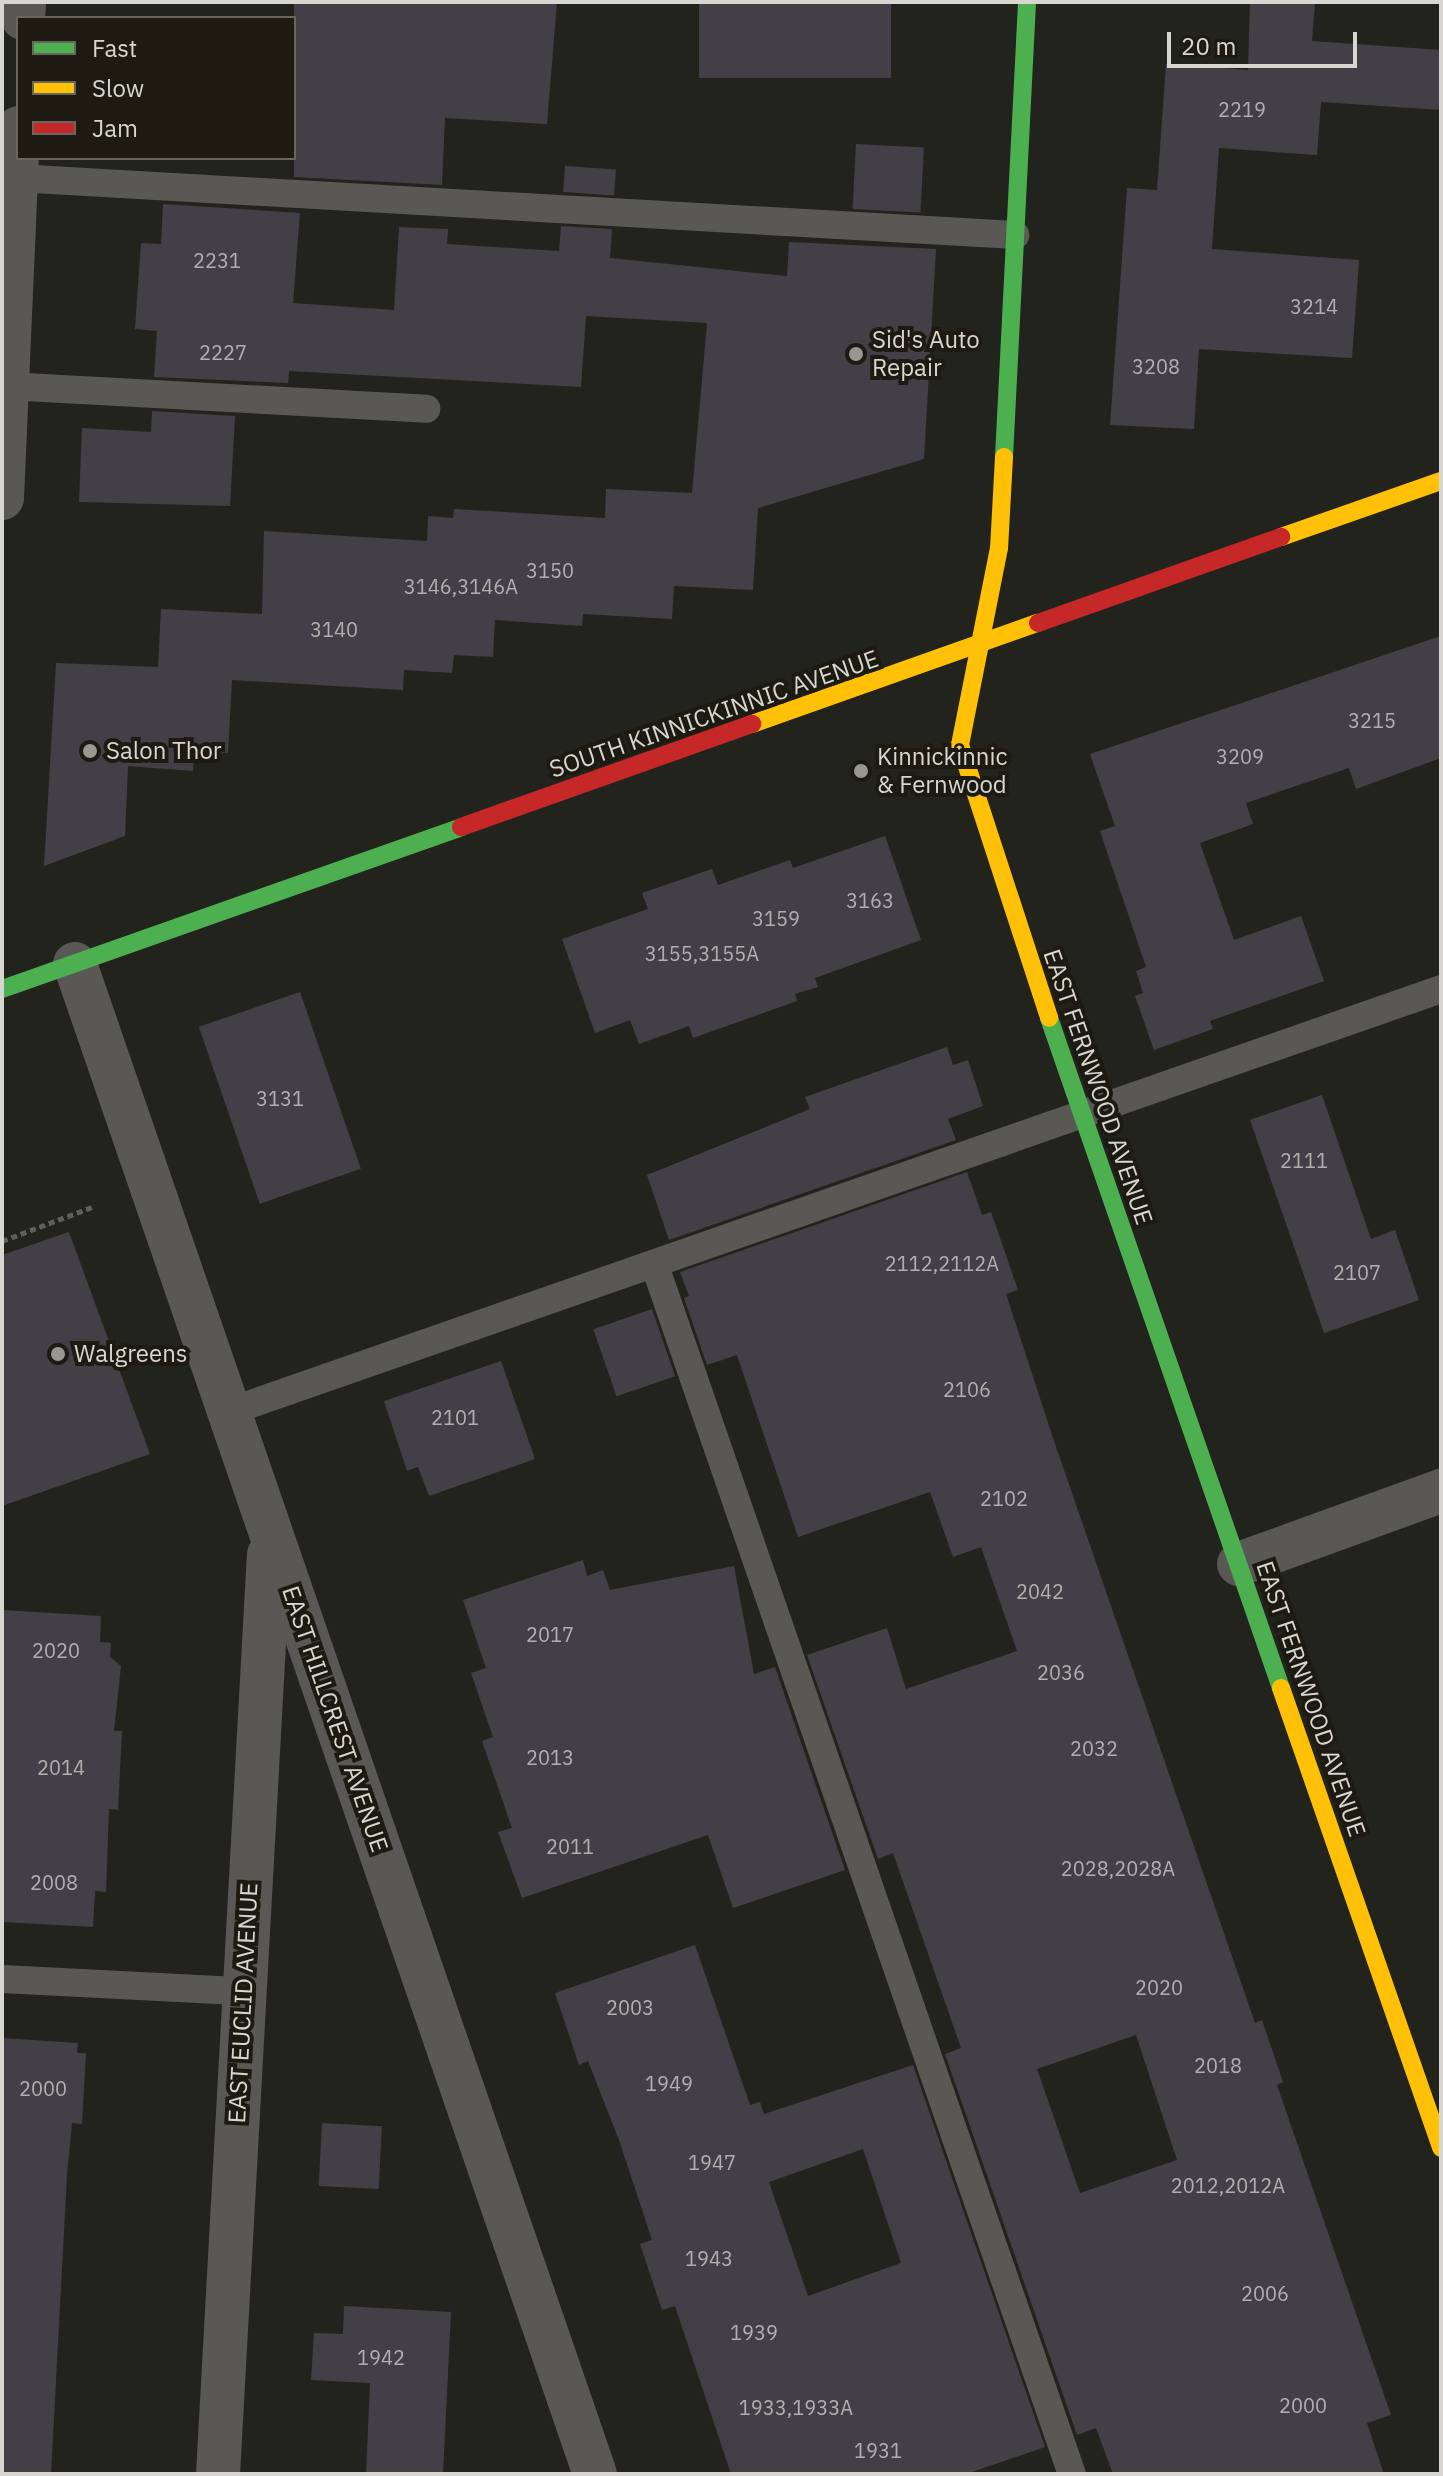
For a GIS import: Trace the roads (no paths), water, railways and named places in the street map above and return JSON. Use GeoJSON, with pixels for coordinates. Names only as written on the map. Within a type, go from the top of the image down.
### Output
{"type":"FeatureCollection","features":[{"type":"Feature","properties":{"kind":"street","name":"EAST FERNWOOD AVENUE"},"geometry":{"type":"LineString","coordinates":[[1027,2],[999,548],[960,745],[1080,1112],[1441,2148]]}},
{"type":"Feature","properties":{"kind":"street"},"geometry":{"type":"LineString","coordinates":[[2,498],[17,160]]}},
{"type":"Feature","properties":{"kind":"street","name":"SOUTH KINNICKINNIC AVENUE"},"geometry":{"type":"LineString","coordinates":[[2,989],[980,647],[1441,481]]}},
{"type":"Feature","properties":{"kind":"street","name":"EAST HILLCREST AVENUE"},"geometry":{"type":"LineString","coordinates":[[75,964],[595,2474]]}},
{"type":"Feature","properties":{"kind":"street"},"geometry":{"type":"LineString","coordinates":[[1239,1564],[1441,1491]]}},
{"type":"Feature","properties":{"kind":"street","name":"EAST EUCLID AVENUE"},"geometry":{"type":"LineString","coordinates":[[218,2474],[271,1531]]}},
{"type":"Feature","properties":{"kind":"lane"},"geometry":{"type":"LineString","coordinates":[[16,178],[1015,235]]}},
{"type":"Feature","properties":{"kind":"lane"},"geometry":{"type":"LineString","coordinates":[[7,386],[426,409]]}},
{"type":"Feature","properties":{"kind":"lane"},"geometry":{"type":"LineString","coordinates":[[228,1412],[655,1266],[1080,1112],[1441,989]]}},
{"type":"Feature","properties":{"kind":"lane"},"geometry":{"type":"LineString","coordinates":[[655,1266],[1072,2474]]}},
{"type":"Feature","properties":{"kind":"lane"},"geometry":{"type":"LineString","coordinates":[[2,1979],[243,1991]]}},
{"type":"Feature","properties":{"kind":"place","name":"Sid's Auto Repair"},"geometry":{"type":"Point","coordinates":[856,354]}},
{"type":"Feature","properties":{"kind":"place","name":"Salon Thor"},"geometry":{"type":"Point","coordinates":[90,751]}},
{"type":"Feature","properties":{"kind":"place","name":"Kinnickinnic & Fernwood"},"geometry":{"type":"Point","coordinates":[861,771]}},
{"type":"Feature","properties":{"kind":"place","name":"Walgreens"},"geometry":{"type":"Point","coordinates":[58,1354]}}]}
